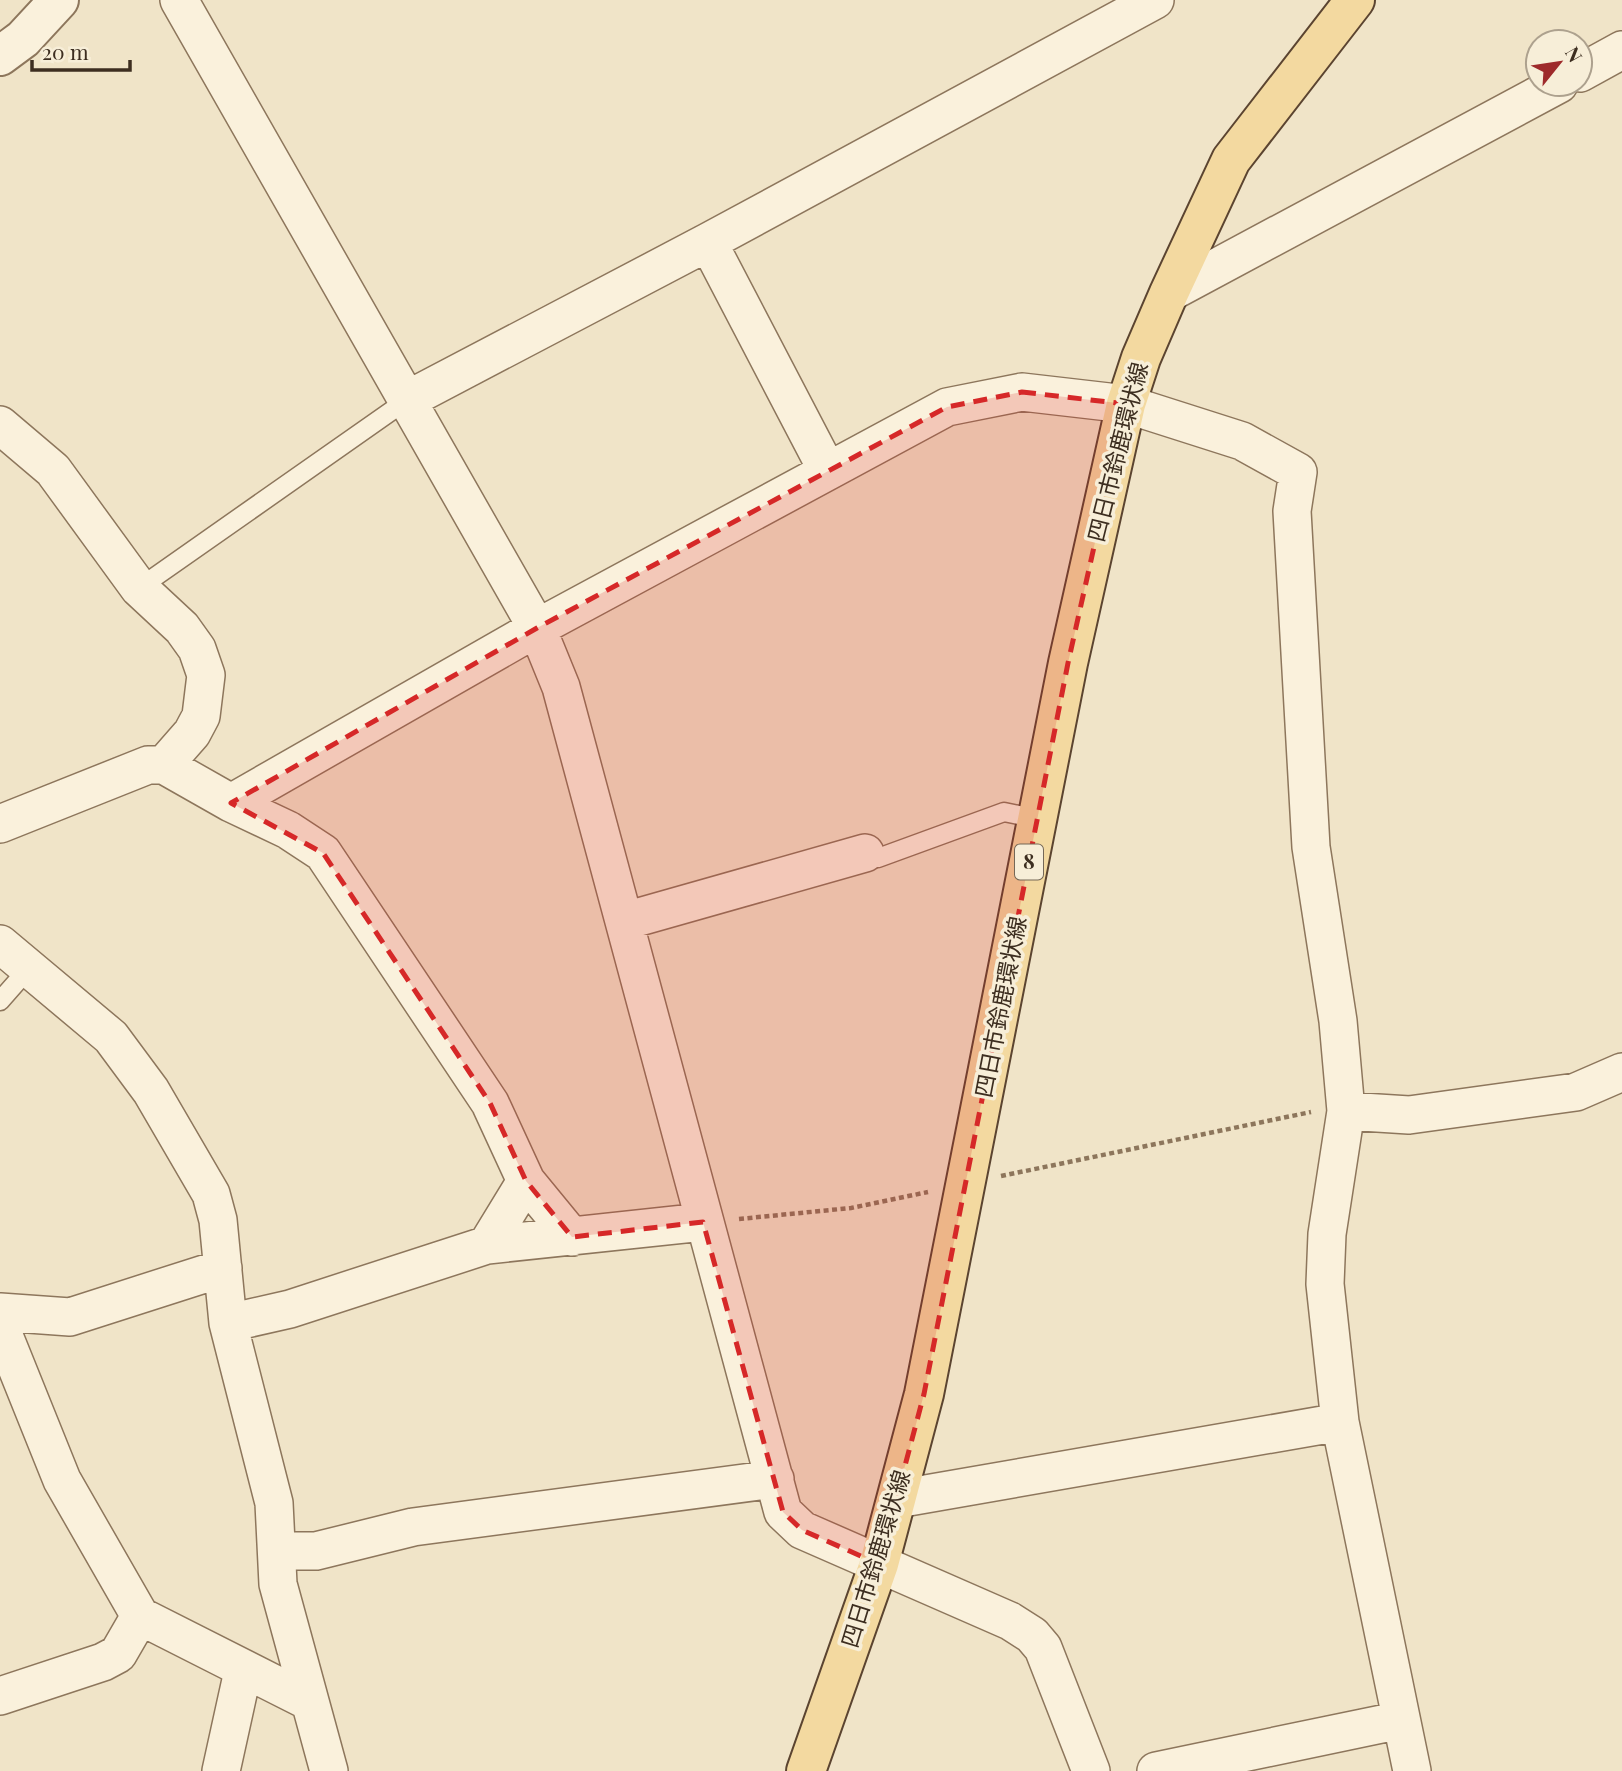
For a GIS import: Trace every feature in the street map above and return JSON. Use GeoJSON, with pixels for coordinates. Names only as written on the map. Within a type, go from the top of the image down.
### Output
{"type":"FeatureCollection","features":[{"type":"Feature","properties":{"kind":"main road","name":"四日市鈴鹿環状線"},"geometry":{"type":"LineString","coordinates":[[806,1771],[878,1564],[924,1394],[1068,663],[1126,404],[1141,358],[1231,160],[1356,0]]}},
{"type":"Feature","properties":{"kind":"street"},"geometry":{"type":"LineString","coordinates":[[0,56],[23,39],[59,0]]}},
{"type":"Feature","properties":{"kind":"street"},"geometry":{"type":"LineString","coordinates":[[179,0],[537,628],[561,687],[783,1512],[802,1530],[1010,1621],[1032,1635],[1043,1648],[1091,1771]]}},
{"type":"Feature","properties":{"kind":"street"},"geometry":{"type":"LineString","coordinates":[[407,400],[708,243],[1155,0]]}},
{"type":"Feature","properties":{"kind":"street"},"geometry":{"type":"LineString","coordinates":[[1594,65],[1622,50]]}},
{"type":"Feature","properties":{"kind":"street"},"geometry":{"type":"LineString","coordinates":[[1169,293],[1533,98]]}},
{"type":"Feature","properties":{"kind":"street"},"geometry":{"type":"LineString","coordinates":[[708,243],[827,470]]}},
{"type":"Feature","properties":{"kind":"street"},"geometry":{"type":"LineString","coordinates":[[231,803],[537,628],[947,407],[1022,392],[1126,404],[1242,441],[1298,472],[1292,511],[1311,847],[1338,1021],[1346,1111],[1327,1234],[1325,1284],[1340,1422],[1412,1771]]}},
{"type":"Feature","properties":{"kind":"street"},"geometry":{"type":"LineString","coordinates":[[0,425],[53,470],[139,588],[182,628],[197,649],[206,675],[201,716],[192,733],[164,765]]}},
{"type":"Feature","properties":{"kind":"street"},"geometry":{"type":"LineString","coordinates":[[0,824],[148,765],[164,765],[231,803],[288,830],[323,853],[490,1103],[526,1181],[572,1237]]}},
{"type":"Feature","properties":{"kind":"street"},"geometry":{"type":"LineString","coordinates":[[625,921],[865,853]]}},
{"type":"Feature","properties":{"kind":"street"},"geometry":{"type":"LineString","coordinates":[[0,944],[111,1037],[151,1091],[211,1194],[218,1220],[228,1324],[274,1503],[278,1584],[329,1771]]}},
{"type":"Feature","properties":{"kind":"street"},"geometry":{"type":"LineString","coordinates":[[1346,1111],[1409,1115],[1576,1092],[1622,1072]]}},
{"type":"Feature","properties":{"kind":"street"},"geometry":{"type":"LineString","coordinates":[[487,1245],[526,1181]]}},
{"type":"Feature","properties":{"kind":"street"},"geometry":{"type":"LineString","coordinates":[[228,1324],[290,1309],[487,1245],[703,1222]]}},
{"type":"Feature","properties":{"kind":"street"},"geometry":{"type":"LineString","coordinates":[[0,1312],[70,1317],[223,1268]]}},
{"type":"Feature","properties":{"kind":"street"},"geometry":{"type":"LineString","coordinates":[[0,1326],[62,1479],[140,1616],[243,1671],[308,1701]]}},
{"type":"Feature","properties":{"kind":"street"},"geometry":{"type":"LineString","coordinates":[[897,1499],[1340,1422]]}},
{"type":"Feature","properties":{"kind":"street"},"geometry":{"type":"LineString","coordinates":[[278,1551],[316,1551],[413,1527],[775,1479]]}},
{"type":"Feature","properties":{"kind":"street"},"geometry":{"type":"LineString","coordinates":[[0,1696],[103,1662],[118,1654],[140,1616]]}},
{"type":"Feature","properties":{"kind":"street"},"geometry":{"type":"LineString","coordinates":[[221,1771],[243,1671]]}},
{"type":"Feature","properties":{"kind":"street"},"geometry":{"type":"LineString","coordinates":[[1156,1771],[1401,1720]]}},
{"type":"Feature","properties":{"kind":"lane"},"geometry":{"type":"LineString","coordinates":[[139,588],[407,400]]}},
{"type":"Feature","properties":{"kind":"lane"},"geometry":{"type":"LineString","coordinates":[[865,853],[878,858],[1004,812],[1038,819]]}},
{"type":"Feature","properties":{"kind":"lane"},"geometry":{"type":"LineString","coordinates":[[0,1001],[29,968]]}},
{"type":"Feature","properties":{"kind":"path"},"geometry":{"type":"LineString","coordinates":[[703,1222],[851,1208],[1237,1130],[1332,1107],[1346,1111]]}},
{"type":"Feature","properties":{"kind":"highlighted area"},"geometry":{"type":"Polygon","coordinates":[[[1022,392],[1126,404],[1068,663],[924,1394],[879,1564],[802,1530],[783,1512],[703,1222],[572,1237],[526,1181],[490,1103],[323,853],[231,803],[537,628],[947,407],[1022,392]]]}}]}
